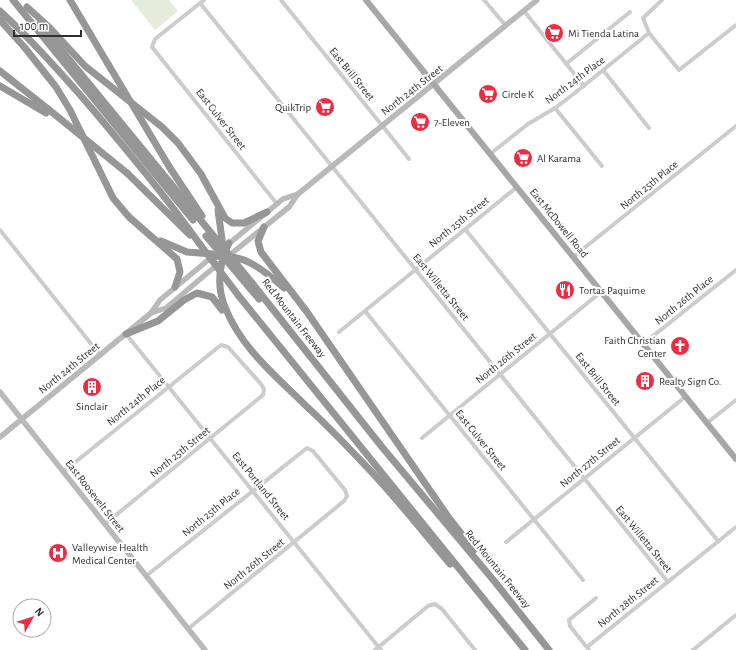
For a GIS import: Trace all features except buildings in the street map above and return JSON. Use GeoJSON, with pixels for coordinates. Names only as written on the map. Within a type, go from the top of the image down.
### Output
{"type":"FeatureCollection","features":[{"type":"Feature","properties":{"kind":"highway"},"geometry":{"type":"LineString","coordinates":[[9,0],[71,76],[238,295],[525,650]]}},
{"type":"Feature","properties":{"kind":"highway"},"geometry":{"type":"LineString","coordinates":[[13,0],[209,233]]}},
{"type":"Feature","properties":{"kind":"highway"},"geometry":{"type":"LineString","coordinates":[[22,0],[250,285]]}},
{"type":"Feature","properties":{"kind":"highway"},"geometry":{"type":"LineString","coordinates":[[70,0],[209,233]]}},
{"type":"Feature","properties":{"kind":"highway"},"geometry":{"type":"LineString","coordinates":[[76,0],[108,64]]}},
{"type":"Feature","properties":{"kind":"highway"},"geometry":{"type":"LineString","coordinates":[[27,7],[50,28],[85,66],[170,134],[194,163],[206,182],[224,218],[235,224],[248,222],[267,212]]}},
{"type":"Feature","properties":{"kind":"highway"},"geometry":{"type":"LineString","coordinates":[[0,11],[67,79],[121,143]]}},
{"type":"Feature","properties":{"kind":"highway"},"geometry":{"type":"LineString","coordinates":[[0,20],[25,48],[56,87],[70,110],[113,198],[129,216],[177,259],[180,272],[175,287]]}},
{"type":"Feature","properties":{"kind":"highway"},"geometry":{"type":"LineString","coordinates":[[2,73],[47,111],[127,173],[177,224],[198,243]]}},
{"type":"Feature","properties":{"kind":"highway"},"geometry":{"type":"LineString","coordinates":[[0,86],[47,111]]}},
{"type":"Feature","properties":{"kind":"highway"},"geometry":{"type":"LineString","coordinates":[[217,206],[222,255],[219,272],[220,292],[225,309],[239,335]]}},
{"type":"Feature","properties":{"kind":"highway"},"geometry":{"type":"LineString","coordinates":[[264,227],[258,241],[261,252],[295,297],[495,582]]}},
{"type":"Feature","properties":{"kind":"highway"},"geometry":{"type":"LineString","coordinates":[[146,231],[181,250],[201,254],[222,255],[254,264],[295,297]]}},
{"type":"Feature","properties":{"kind":"highway","name":"Red Mountain Freeway"},"geometry":{"type":"LineString","coordinates":[[209,233],[222,255],[250,285],[292,335],[549,650]]}},
{"type":"Feature","properties":{"kind":"highway"},"geometry":{"type":"LineString","coordinates":[[222,255],[229,243]]}},
{"type":"Feature","properties":{"kind":"highway"},"geometry":{"type":"LineString","coordinates":[[126,334],[158,321],[184,300],[197,293],[207,294],[215,299],[239,335],[262,364],[333,432],[381,482],[463,579],[473,585]]}},
{"type":"Feature","properties":{"kind":"main road","name":"East McDowell Road"},"geometry":{"type":"LineString","coordinates":[[366,0],[736,459]]}},
{"type":"Feature","properties":{"kind":"main road","name":"North 24th Street"},"geometry":{"type":"LineString","coordinates":[[0,437],[151,313],[160,300],[175,287],[264,227],[289,207],[298,194],[538,0]]}},
{"type":"Feature","properties":{"kind":"main road","name":"North 24th Street"},"geometry":{"type":"LineString","coordinates":[[229,243],[284,199],[298,194]]}},
{"type":"Feature","properties":{"kind":"main road","name":"North 24th Street"},"geometry":{"type":"LineString","coordinates":[[151,313],[166,308],[222,255]]}},
{"type":"Feature","properties":{"kind":"main road","name":"East Roosevelt Street"},"geometry":{"type":"LineString","coordinates":[[0,392],[205,650]]}},
{"type":"Feature","properties":{"kind":"street","name":"East Brill Street"},"geometry":{"type":"LineString","coordinates":[[281,0],[409,159]]}},
{"type":"Feature","properties":{"kind":"street"},"geometry":{"type":"LineString","coordinates":[[484,0],[506,26]]}},
{"type":"Feature","properties":{"kind":"street"},"geometry":{"type":"LineString","coordinates":[[662,0],[642,18],[649,33],[679,70],[736,25]]}},
{"type":"Feature","properties":{"kind":"street","name":"East Culver Street"},"geometry":{"type":"LineString","coordinates":[[202,1],[155,40],[152,45],[277,204]]}},
{"type":"Feature","properties":{"kind":"street","name":"East Willetta Street"},"geometry":{"type":"LineString","coordinates":[[202,1],[331,167],[668,582]]}},
{"type":"Feature","properties":{"kind":"street"},"geometry":{"type":"LineString","coordinates":[[524,12],[584,86]]}},
{"type":"Feature","properties":{"kind":"street"},"geometry":{"type":"LineString","coordinates":[[566,64],[630,12]]}},
{"type":"Feature","properties":{"kind":"street","name":"North 24th Place"},"geometry":{"type":"LineString","coordinates":[[490,154],[528,124],[555,108],[584,86],[649,33]]}},
{"type":"Feature","properties":{"kind":"street"},"geometry":{"type":"LineString","coordinates":[[603,70],[649,128]]}},
{"type":"Feature","properties":{"kind":"street"},"geometry":{"type":"LineString","coordinates":[[555,108],[602,166]]}},
{"type":"Feature","properties":{"kind":"street","name":"North 25th Place"},"geometry":{"type":"LineString","coordinates":[[573,257],[736,126]]}},
{"type":"Feature","properties":{"kind":"street","name":"North 25th Street"},"geometry":{"type":"LineString","coordinates":[[339,332],[517,187]]}},
{"type":"Feature","properties":{"kind":"street","name":"East Brill Street"},"geometry":{"type":"LineString","coordinates":[[465,229],[718,540]]}},
{"type":"Feature","properties":{"kind":"street"},"geometry":{"type":"LineString","coordinates":[[0,230],[100,355]]}},
{"type":"Feature","properties":{"kind":"street","name":"North 26th Place"},"geometry":{"type":"LineString","coordinates":[[643,344],[736,270]]}},
{"type":"Feature","properties":{"kind":"street","name":"North 26th Street"},"geometry":{"type":"LineString","coordinates":[[422,438],[601,292]]}},
{"type":"Feature","properties":{"kind":"street","name":"East Culver Street"},"geometry":{"type":"LineString","coordinates":[[365,312],[583,580]]}},
{"type":"Feature","properties":{"kind":"street","name":"East Portland Street"},"geometry":{"type":"LineString","coordinates":[[126,334],[295,542],[378,649]]}},
{"type":"Feature","properties":{"kind":"street","name":"North 24th Place"},"geometry":{"type":"LineString","coordinates":[[63,472],[220,345],[228,347],[261,384],[265,392]]}},
{"type":"Feature","properties":{"kind":"street","name":"North 25th Street"},"geometry":{"type":"LineString","coordinates":[[105,524],[265,392]]}},
{"type":"Feature","properties":{"kind":"street","name":"North 27th Street"},"geometry":{"type":"LineString","coordinates":[[506,542],[685,397]]}},
{"type":"Feature","properties":{"kind":"street"},"geometry":{"type":"LineString","coordinates":[[707,423],[736,400]]}},
{"type":"Feature","properties":{"kind":"street","name":"North 25th Place"},"geometry":{"type":"LineString","coordinates":[[146,576],[252,490],[307,448],[313,451],[345,490],[347,496]]}},
{"type":"Feature","properties":{"kind":"street","name":"North 26th Street"},"geometry":{"type":"LineString","coordinates":[[188,629],[295,542],[344,501],[347,496]]}},
{"type":"Feature","properties":{"kind":"street","name":"North 28th Street"},"geometry":{"type":"LineString","coordinates":[[588,648],[718,540],[736,527]]}},
{"type":"Feature","properties":{"kind":"street"},"geometry":{"type":"LineString","coordinates":[[588,648],[570,626],[569,620],[596,598]]}},
{"type":"Feature","properties":{"kind":"street"},"geometry":{"type":"LineString","coordinates":[[378,649],[428,606],[435,604],[442,609],[475,650]]}},
{"type":"Feature","properties":{"kind":"street"},"geometry":{"type":"LineString","coordinates":[[693,650],[736,615]]}},
{"type":"Feature","properties":{"kind":"green space"},"geometry":{"type":"Polygon","coordinates":[[[131,0],[169,0],[178,11],[155,30],[131,0]]]}},
{"type":"Feature","properties":{"kind":"place","name":"Mi Tienda Latina"},"geometry":{"type":"Point","coordinates":[554,33]}},
{"type":"Feature","properties":{"kind":"place","name":"Circle K"},"geometry":{"type":"Point","coordinates":[488,94]}},
{"type":"Feature","properties":{"kind":"place","name":"QuikTrip"},"geometry":{"type":"Point","coordinates":[325,107]}},
{"type":"Feature","properties":{"kind":"place","name":"7-Eleven"},"geometry":{"type":"Point","coordinates":[420,122]}},
{"type":"Feature","properties":{"kind":"place","name":"Al Karama"},"geometry":{"type":"Point","coordinates":[523,158]}},
{"type":"Feature","properties":{"kind":"place","name":"Tortas Paquime"},"geometry":{"type":"Point","coordinates":[565,290]}},
{"type":"Feature","properties":{"kind":"place","name":"Faith Christian Center"},"geometry":{"type":"Point","coordinates":[680,346]}},
{"type":"Feature","properties":{"kind":"place","name":"Realty Sign Co."},"geometry":{"type":"Point","coordinates":[645,381]}},
{"type":"Feature","properties":{"kind":"place","name":"Sinclair"},"geometry":{"type":"Point","coordinates":[92,387]}},
{"type":"Feature","properties":{"kind":"place","name":"Valleywise Health Medical Center"},"geometry":{"type":"Point","coordinates":[58,553]}}]}
